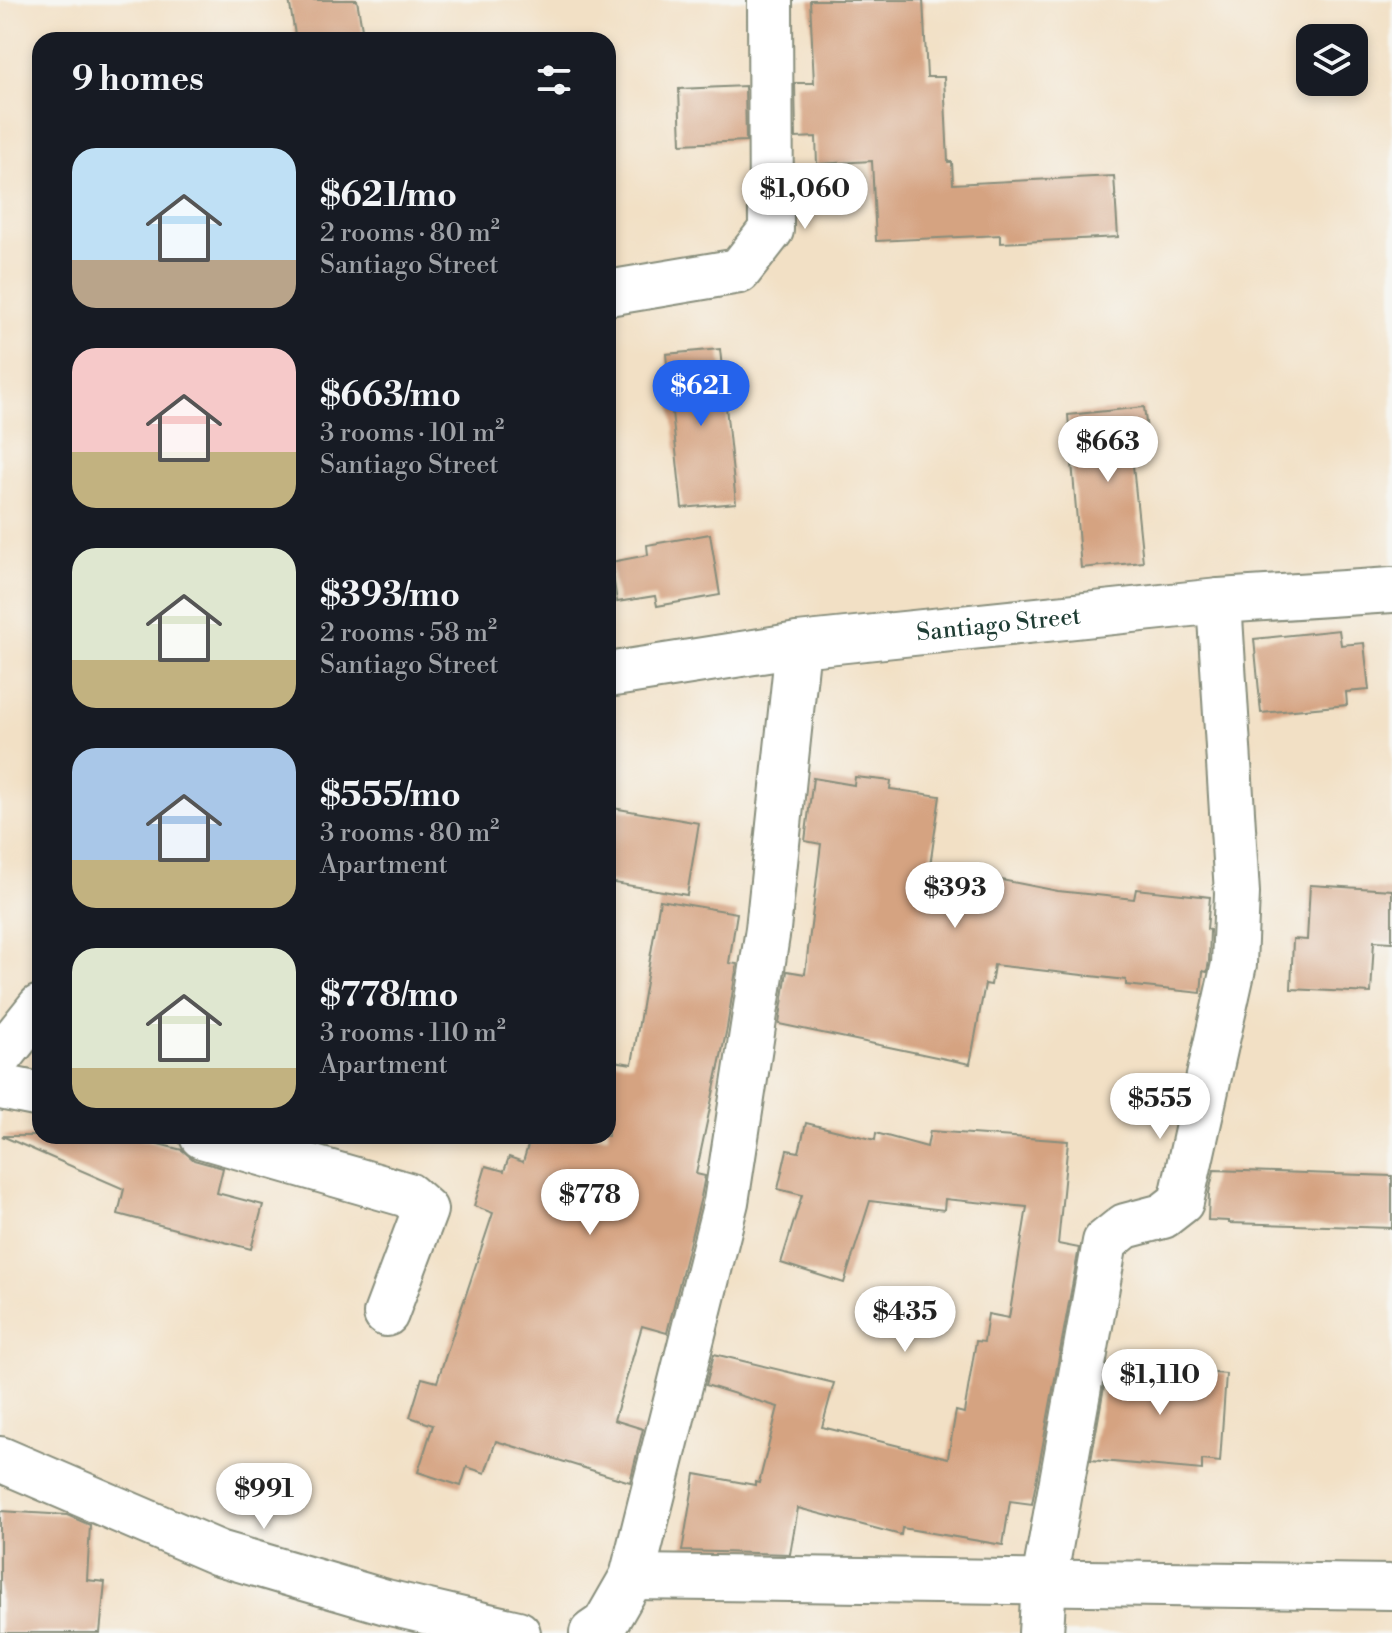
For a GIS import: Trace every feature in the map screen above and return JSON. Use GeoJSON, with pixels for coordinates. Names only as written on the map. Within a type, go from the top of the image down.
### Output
{"type":"FeatureCollection","features":[{"type":"Feature","properties":{"kind":"street"},"geometry":{"type":"LineString","coordinates":[[616,292],[739,271],[771,230],[770,0]]}},
{"type":"Feature","properties":{"kind":"street","name":"Santiago Street"},"geometry":{"type":"LineString","coordinates":[[616,674],[798,645],[1219,601],[1392,590]]}},
{"type":"Feature","properties":{"kind":"street"},"geometry":{"type":"LineString","coordinates":[[1041,1633],[1044,1581],[1105,1242],[1125,1226],[1163,1216],[1181,1202],[1234,964],[1237,893],[1219,601]]}},
{"type":"Feature","properties":{"kind":"street"},"geometry":{"type":"LineString","coordinates":[[592,1633],[605,1624],[632,1577],[726,1202],[768,929],[798,645]]}},
{"type":"Feature","properties":{"kind":"street"},"geometry":{"type":"LineString","coordinates":[[0,1057],[32,1017]]}},
{"type":"Feature","properties":{"kind":"street"},"geometry":{"type":"LineString","coordinates":[[0,1087],[32,1093]]}},
{"type":"Feature","properties":{"kind":"street"},"geometry":{"type":"LineString","coordinates":[[230,1144],[408,1195],[425,1210],[386,1314]]}},
{"type":"Feature","properties":{"kind":"street"},"geometry":{"type":"LineString","coordinates":[[0,1459],[219,1553],[386,1602],[518,1633]]}},
{"type":"Feature","properties":{"kind":"street"},"geometry":{"type":"LineString","coordinates":[[632,1577],[1392,1587]]}},
{"type":"Feature","properties":{"kind":"building"},"geometry":{"type":"Polygon","coordinates":[[[289,0],[357,0],[363,32],[295,32],[289,0]]]}},
{"type":"Feature","properties":{"kind":"building"},"geometry":{"type":"Polygon","coordinates":[[[810,0],[923,0],[927,77],[944,77],[948,162],[952,162],[953,184],[1114,176],[1118,237],[1000,243],[1000,235],[876,241],[872,161],[817,164],[816,137],[796,138],[795,83],[814,83],[810,0]]]}},
{"type":"Feature","properties":{"kind":"building"},"geometry":{"type":"Polygon","coordinates":[[[745,86],[746,141],[681,144],[679,89],[745,86]]]}},
{"type":"Feature","properties":{"kind":"building"},"geometry":{"type":"Polygon","coordinates":[[[720,349],[736,503],[682,508],[666,354],[720,349]]]}},
{"type":"Feature","properties":{"kind":"building"},"geometry":{"type":"Polygon","coordinates":[[[1144,407],[1150,454],[1132,456],[1143,562],[1081,568],[1068,415],[1144,407]]]}},
{"type":"Feature","properties":{"kind":"building"},"geometry":{"type":"Polygon","coordinates":[[[710,534],[720,595],[657,606],[655,596],[617,602],[616,561],[648,555],[647,545],[710,534]]]}},
{"type":"Feature","properties":{"kind":"building"},"geometry":{"type":"Polygon","coordinates":[[[1339,630],[1341,645],[1364,643],[1369,690],[1346,692],[1347,705],[1261,713],[1254,639],[1339,630]]]}},
{"type":"Feature","properties":{"kind":"building"},"geometry":{"type":"Polygon","coordinates":[[[855,777],[891,781],[890,789],[940,796],[930,866],[1058,891],[1134,899],[1136,889],[1210,897],[1207,929],[1210,930],[1209,961],[1207,972],[1203,971],[1201,993],[1126,985],[1126,980],[994,965],[991,985],[985,984],[970,1064],[779,1024],[787,971],[805,974],[821,844],[805,841],[813,778],[854,785],[855,777]]]}},
{"type":"Feature","properties":{"kind":"building"},"geometry":{"type":"Polygon","coordinates":[[[616,809],[699,823],[687,895],[616,883],[616,809]]]}},
{"type":"Feature","properties":{"kind":"building"},"geometry":{"type":"Polygon","coordinates":[[[1310,885],[1392,890],[1392,942],[1374,941],[1371,993],[1291,989],[1293,939],[1307,940],[1310,885]]]}},
{"type":"Feature","properties":{"kind":"building"},"geometry":{"type":"Polygon","coordinates":[[[660,900],[737,913],[729,963],[737,964],[727,1028],[696,1174],[705,1176],[701,1197],[667,1333],[642,1326],[614,1420],[643,1429],[630,1482],[496,1441],[485,1473],[467,1467],[461,1486],[418,1472],[433,1425],[410,1417],[422,1378],[437,1382],[493,1213],[474,1206],[486,1166],[504,1171],[509,1157],[523,1162],[529,1144],[616,1144],[616,1061],[632,1064],[660,900]]]}},
{"type":"Feature","properties":{"kind":"building"},"geometry":{"type":"Polygon","coordinates":[[[806,1123],[875,1140],[876,1133],[927,1147],[930,1131],[1068,1141],[1058,1244],[1079,1248],[1032,1504],[1010,1501],[1003,1545],[902,1528],[901,1535],[798,1508],[790,1554],[682,1551],[695,1474],[755,1485],[755,1482],[759,1483],[778,1407],[706,1385],[714,1354],[834,1383],[822,1427],[948,1458],[956,1411],[964,1413],[976,1341],[984,1342],[988,1314],[1009,1318],[1027,1207],[945,1199],[944,1210],[870,1201],[844,1283],[781,1263],[802,1195],[778,1189],[787,1150],[799,1152],[806,1123]]]}},
{"type":"Feature","properties":{"kind":"building"},"geometry":{"type":"Polygon","coordinates":[[[2,1136],[32,1136],[32,1144],[158,1144],[182,1150],[194,1160],[223,1168],[217,1193],[263,1205],[251,1249],[118,1214],[124,1189],[2,1136]]]}},
{"type":"Feature","properties":{"kind":"building"},"geometry":{"type":"Polygon","coordinates":[[[1214,1170],[1392,1176],[1392,1228],[1208,1220],[1214,1170]]]}},
{"type":"Feature","properties":{"kind":"building"},"geometry":{"type":"Polygon","coordinates":[[[1108,1364],[1226,1374],[1220,1462],[1202,1460],[1202,1470],[1091,1460],[1108,1364]]]}},
{"type":"Feature","properties":{"kind":"building"},"geometry":{"type":"Polygon","coordinates":[[[0,1511],[67,1515],[90,1525],[87,1580],[105,1582],[100,1633],[0,1633],[0,1511]]]}}]}
